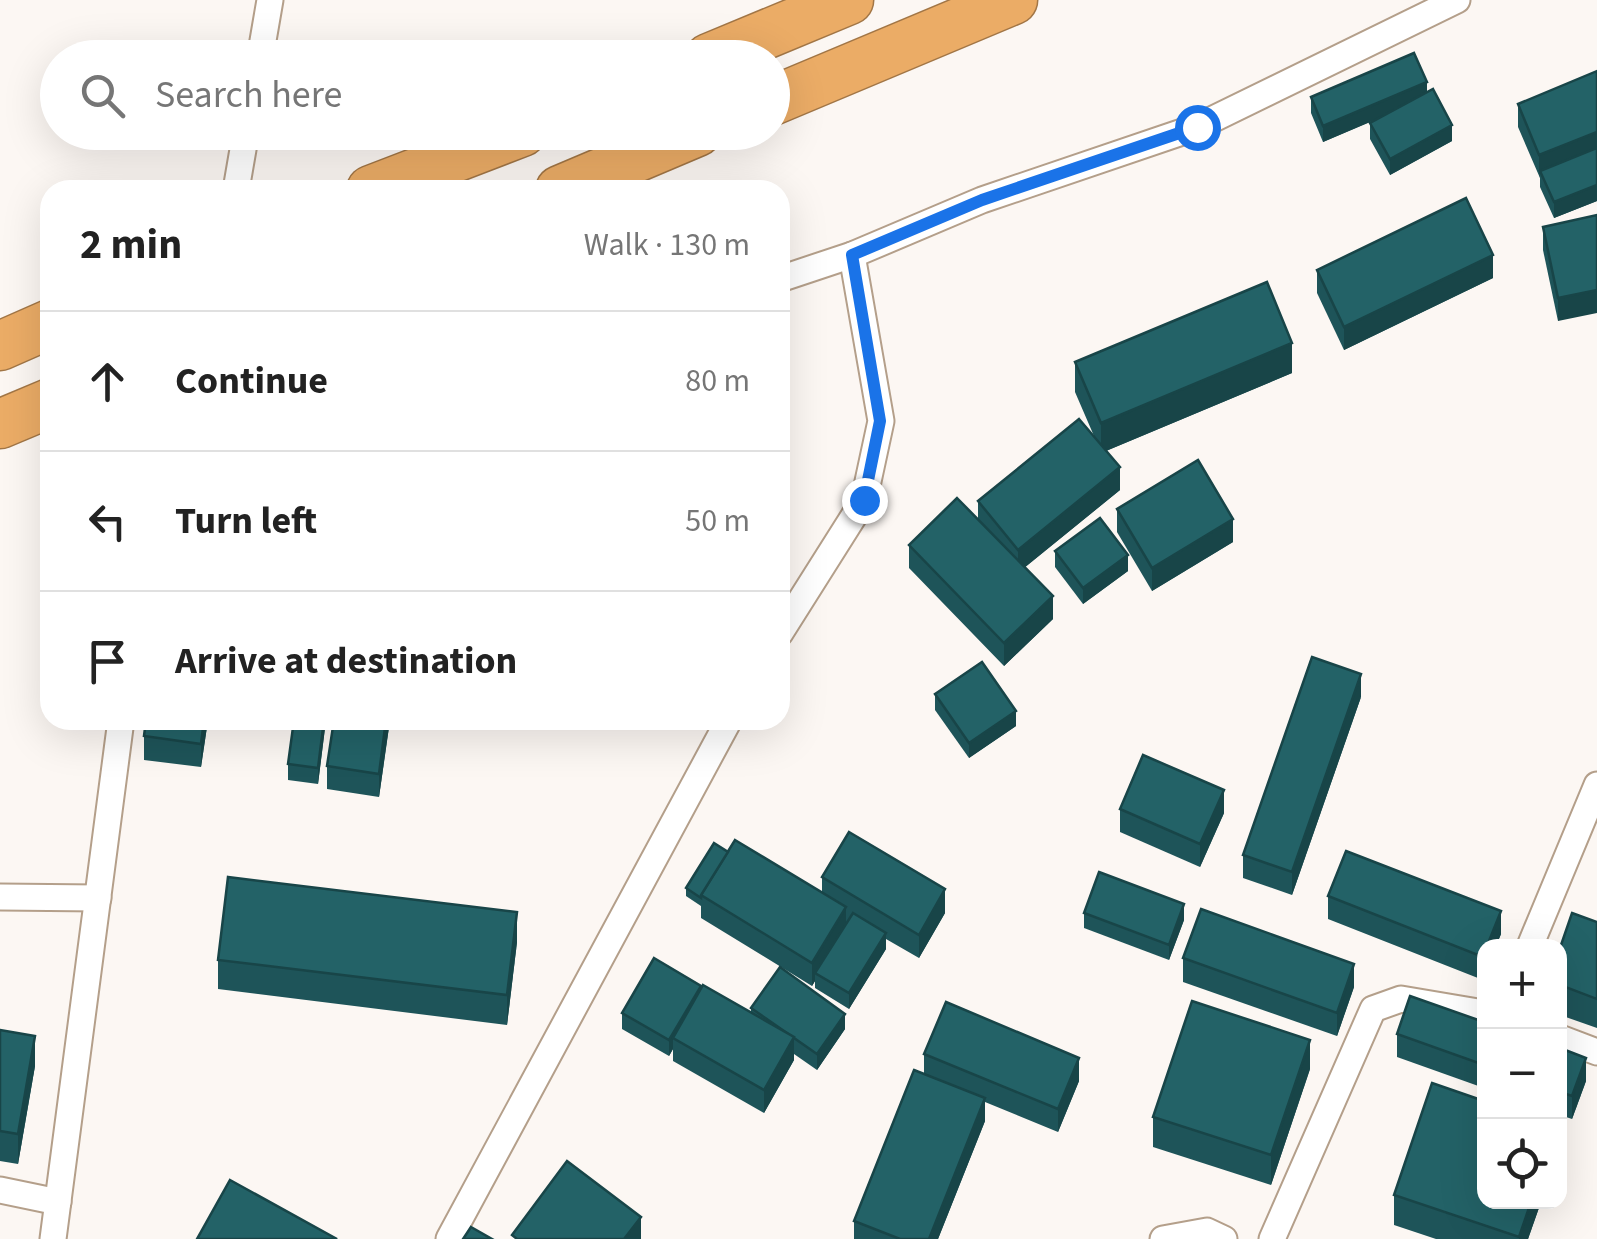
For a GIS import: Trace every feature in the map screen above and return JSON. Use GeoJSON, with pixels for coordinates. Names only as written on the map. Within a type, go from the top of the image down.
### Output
{"type":"FeatureCollection","features":[{"type":"Feature","properties":{"kind":"highway"},"geometry":{"type":"LineString","coordinates":[[790,93],[1013,0]]}},
{"type":"Feature","properties":{"kind":"highway"},"geometry":{"type":"LineString","coordinates":[[846,70],[1052,0]]}},
{"type":"Feature","properties":{"kind":"highway"},"geometry":{"type":"LineString","coordinates":[[752,40],[832,6]]}},
{"type":"Feature","properties":{"kind":"highway"},"geometry":{"type":"LineString","coordinates":[[397,180],[475,150]]}},
{"type":"Feature","properties":{"kind":"highway"},"geometry":{"type":"LineString","coordinates":[[575,180],[619,150]]}},
{"type":"Feature","properties":{"kind":"highway"},"geometry":{"type":"LineString","coordinates":[[0,346],[40,328]]}},
{"type":"Feature","properties":{"kind":"highway"},"geometry":{"type":"LineString","coordinates":[[0,424],[40,407]]}},
{"type":"Feature","properties":{"kind":"street"},"geometry":{"type":"LineString","coordinates":[[263,40],[270,0]]}},
{"type":"Feature","properties":{"kind":"street"},"geometry":{"type":"LineString","coordinates":[[790,276],[852,255],[982,200],[1197,127],[1458,0]]}},
{"type":"Feature","properties":{"kind":"street"},"geometry":{"type":"LineString","coordinates":[[238,180],[243,150]]}},
{"type":"Feature","properties":{"kind":"street"},"geometry":{"type":"LineString","coordinates":[[790,618],[864,500],[880,421],[852,255]]}},
{"type":"Feature","properties":{"kind":"street"},"geometry":{"type":"LineString","coordinates":[[53,1239],[119,730]]}},
{"type":"Feature","properties":{"kind":"street"},"geometry":{"type":"LineString","coordinates":[[448,1239],[724,730]]}},
{"type":"Feature","properties":{"kind":"street"},"geometry":{"type":"LineString","coordinates":[[1533,939],[1597,785]]}},
{"type":"Feature","properties":{"kind":"street"},"geometry":{"type":"LineString","coordinates":[[0,897],[98,898]]}},
{"type":"Feature","properties":{"kind":"street"},"geometry":{"type":"LineString","coordinates":[[1272,1239],[1373,1009],[1401,999],[1477,1012]]}},
{"type":"Feature","properties":{"kind":"street"},"geometry":{"type":"LineString","coordinates":[[1567,1041],[1597,1052]]}},
{"type":"Feature","properties":{"kind":"street"},"geometry":{"type":"LineString","coordinates":[[0,1190],[58,1202]]}},
{"type":"Feature","properties":{"kind":"street"},"geometry":{"type":"LineString","coordinates":[[1163,1239],[1207,1231],[1224,1239]]}},
{"type":"Feature","properties":{"kind":"building"},"geometry":{"type":"Polygon","coordinates":[[[1414,53],[1427,82],[1323,126],[1311,97],[1414,53]]]}},
{"type":"Feature","properties":{"kind":"building"},"geometry":{"type":"Polygon","coordinates":[[[1597,71],[1597,132],[1539,155],[1518,104],[1597,71]]]}},
{"type":"Feature","properties":{"kind":"building"},"geometry":{"type":"Polygon","coordinates":[[[1433,89],[1452,125],[1390,159],[1370,123],[1433,89]]]}},
{"type":"Feature","properties":{"kind":"building"},"geometry":{"type":"Polygon","coordinates":[[[1597,148],[1597,185],[1554,202],[1540,171],[1597,148]]]}},
{"type":"Feature","properties":{"kind":"building"},"geometry":{"type":"Polygon","coordinates":[[[1466,198],[1493,255],[1344,327],[1317,270],[1466,198]]]}},
{"type":"Feature","properties":{"kind":"building"},"geometry":{"type":"Polygon","coordinates":[[[1597,215],[1597,290],[1558,298],[1543,227],[1597,215]]]}},
{"type":"Feature","properties":{"kind":"building"},"geometry":{"type":"Polygon","coordinates":[[[1267,282],[1292,343],[1101,423],[1075,362],[1267,282]]]}},
{"type":"Feature","properties":{"kind":"building"},"geometry":{"type":"Polygon","coordinates":[[[1079,419],[1120,467],[1018,550],[978,501],[1079,419]]]}},
{"type":"Feature","properties":{"kind":"building"},"geometry":{"type":"Polygon","coordinates":[[[1198,460],[1233,519],[1152,568],[1117,509],[1198,460]]]}},
{"type":"Feature","properties":{"kind":"building"},"geometry":{"type":"Polygon","coordinates":[[[957,498],[1053,596],[1004,643],[909,545],[957,498]]]}},
{"type":"Feature","properties":{"kind":"building"},"geometry":{"type":"Polygon","coordinates":[[[1100,518],[1128,555],[1083,588],[1055,551],[1100,518]]]}},
{"type":"Feature","properties":{"kind":"building"},"geometry":{"type":"Polygon","coordinates":[[[1312,657],[1361,674],[1292,872],[1243,855],[1312,657]]]}},
{"type":"Feature","properties":{"kind":"building"},"geometry":{"type":"Polygon","coordinates":[[[982,662],[1016,711],[969,743],[935,694],[982,662]]]}},
{"type":"Feature","properties":{"kind":"building"},"geometry":{"type":"Polygon","coordinates":[[[145,730],[203,730],[201,744],[144,736],[145,730]]]}},
{"type":"Feature","properties":{"kind":"building"},"geometry":{"type":"Polygon","coordinates":[[[293,730],[323,730],[318,768],[288,764],[293,730]]]}},
{"type":"Feature","properties":{"kind":"building"},"geometry":{"type":"Polygon","coordinates":[[[332,730],[385,730],[379,774],[327,766],[332,730]]]}},
{"type":"Feature","properties":{"kind":"building"},"geometry":{"type":"Polygon","coordinates":[[[1143,755],[1224,790],[1200,844],[1120,809],[1143,755]]]}},
{"type":"Feature","properties":{"kind":"building"},"geometry":{"type":"Polygon","coordinates":[[[849,832],[945,889],[919,935],[822,877],[849,832]]]}},
{"type":"Feature","properties":{"kind":"building"},"geometry":{"type":"Polygon","coordinates":[[[735,840],[846,907],[812,963],[701,895],[735,840]]]}},
{"type":"Feature","properties":{"kind":"building"},"geometry":{"type":"Polygon","coordinates":[[[714,843],[728,852],[701,898],[686,888],[714,843]]]}},
{"type":"Feature","properties":{"kind":"building"},"geometry":{"type":"Polygon","coordinates":[[[1346,851],[1501,911],[1490,939],[1477,939],[1477,955],[1328,896],[1346,851]]]}},
{"type":"Feature","properties":{"kind":"building"},"geometry":{"type":"Polygon","coordinates":[[[1099,872],[1184,904],[1169,945],[1084,913],[1099,872]]]}},
{"type":"Feature","properties":{"kind":"building"},"geometry":{"type":"Polygon","coordinates":[[[228,877],[517,912],[507,995],[218,960],[228,877]]]}},
{"type":"Feature","properties":{"kind":"building"},"geometry":{"type":"Polygon","coordinates":[[[1201,909],[1354,964],[1337,1013],[1183,958],[1201,909]]]}},
{"type":"Feature","properties":{"kind":"building"},"geometry":{"type":"Polygon","coordinates":[[[853,913],[886,933],[849,993],[815,973],[853,913]]]}},
{"type":"Feature","properties":{"kind":"building"},"geometry":{"type":"Polygon","coordinates":[[[1572,913],[1597,922],[1597,999],[1567,988],[1567,939],[1563,939],[1572,913]]]}},
{"type":"Feature","properties":{"kind":"building"},"geometry":{"type":"Polygon","coordinates":[[[654,958],[701,986],[669,1040],[622,1013],[654,958]]]}},
{"type":"Feature","properties":{"kind":"building"},"geometry":{"type":"Polygon","coordinates":[[[780,967],[845,1014],[817,1054],[751,1008],[780,967]]]}},
{"type":"Feature","properties":{"kind":"building"},"geometry":{"type":"Polygon","coordinates":[[[703,985],[794,1037],[764,1090],[673,1038],[703,985]]]}},
{"type":"Feature","properties":{"kind":"building"},"geometry":{"type":"Polygon","coordinates":[[[1410,996],[1477,1020],[1477,1063],[1397,1034],[1410,996]]]}},
{"type":"Feature","properties":{"kind":"building"},"geometry":{"type":"Polygon","coordinates":[[[1192,1001],[1310,1040],[1271,1155],[1153,1117],[1192,1001]]]}},
{"type":"Feature","properties":{"kind":"building"},"geometry":{"type":"Polygon","coordinates":[[[946,1002],[1079,1058],[1058,1109],[924,1054],[946,1002]]]}},
{"type":"Feature","properties":{"kind":"building"},"geometry":{"type":"Polygon","coordinates":[[[0,1030],[35,1036],[18,1134],[0,1131],[0,1030]]]}},
{"type":"Feature","properties":{"kind":"building"},"geometry":{"type":"Polygon","coordinates":[[[1567,1051],[1586,1058],[1572,1096],[1567,1094],[1567,1051]]]}},
{"type":"Feature","properties":{"kind":"building"},"geometry":{"type":"Polygon","coordinates":[[[914,1070],[985,1098],[929,1239],[900,1239],[854,1221],[914,1070]]]}},
{"type":"Feature","properties":{"kind":"building"},"geometry":{"type":"Polygon","coordinates":[[[1432,1083],[1477,1099],[1477,1209],[1529,1209],[1519,1237],[1394,1195],[1432,1083]]]}},
{"type":"Feature","properties":{"kind":"building"},"geometry":{"type":"Polygon","coordinates":[[[567,1161],[641,1217],[624,1239],[517,1239],[512,1235],[567,1161]]]}},
{"type":"Feature","properties":{"kind":"building"},"geometry":{"type":"Polygon","coordinates":[[[230,1180],[337,1239],[197,1239],[230,1180]]]}},
{"type":"Feature","properties":{"kind":"building"},"geometry":{"type":"Polygon","coordinates":[[[471,1227],[492,1239],[463,1239],[471,1227]]]}},
{"type":"Feature","properties":{"kind":"route"},"geometry":{"type":"LineString","coordinates":[[864,500],[880,421],[870,353],[854,287],[852,255],[982,200],[1197,127]]}}]}
